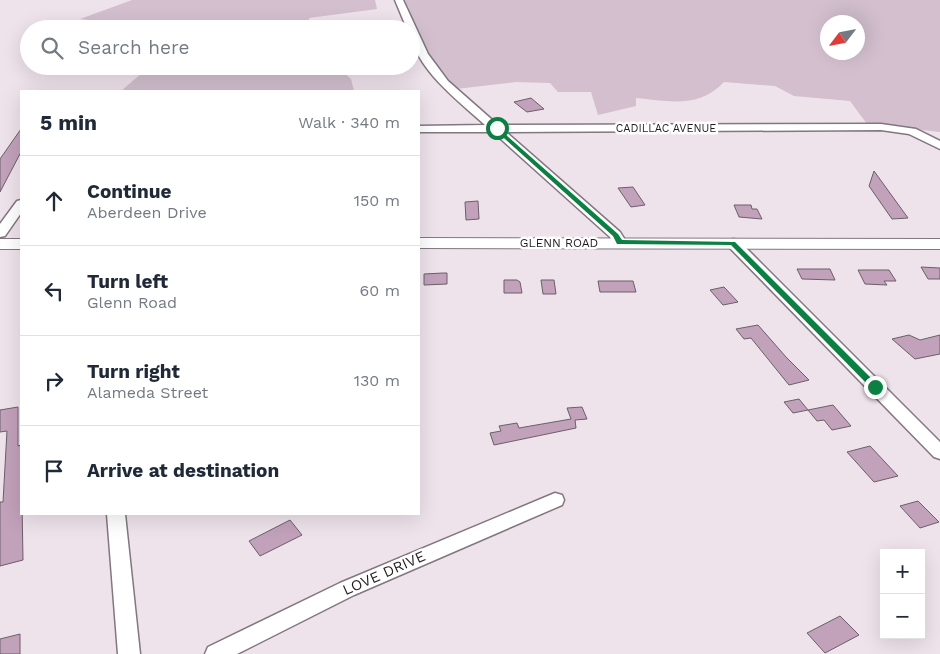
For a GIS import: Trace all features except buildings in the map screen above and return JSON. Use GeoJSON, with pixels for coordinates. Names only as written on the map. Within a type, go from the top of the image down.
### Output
{"type":"FeatureCollection","features":[{"type":"Feature","properties":{"kind":"street"},"geometry":{"type":"LineString","coordinates":[[399,0],[408,20]]}},
{"type":"Feature","properties":{"kind":"street"},"geometry":{"type":"LineString","coordinates":[[420,47],[435,73],[616,235],[620,242]]}},
{"type":"Feature","properties":{"kind":"street","name":"CADILLAC AVENUE"},"geometry":{"type":"LineString","coordinates":[[420,129],[881,127],[912,131],[940,146]]}},
{"type":"Feature","properties":{"kind":"street"},"geometry":{"type":"LineString","coordinates":[[0,233],[20,205]]}},
{"type":"Feature","properties":{"kind":"street","name":"GLENN ROAD"},"geometry":{"type":"LineString","coordinates":[[420,244],[620,242],[940,244]]}},
{"type":"Feature","properties":{"kind":"street"},"geometry":{"type":"LineString","coordinates":[[733,243],[940,453]]}},
{"type":"Feature","properties":{"kind":"street"},"geometry":{"type":"LineString","coordinates":[[0,244],[20,244]]}},
{"type":"Feature","properties":{"kind":"street","name":"LOVE DRIVE"},"geometry":{"type":"LineString","coordinates":[[216,654],[347,589],[555,500]]}},
{"type":"Feature","properties":{"kind":"street"},"geometry":{"type":"LineString","coordinates":[[116,515],[129,654]]}},
{"type":"Feature","properties":{"kind":"shaded area"},"geometry":{"type":"Polygon","coordinates":[[[132,0],[375,0],[377,9],[309,18],[309,20],[80,19],[132,0]]]}},
{"type":"Feature","properties":{"kind":"shaded area"},"geometry":{"type":"Polygon","coordinates":[[[404,0],[940,0],[940,132],[867,124],[850,101],[794,96],[775,86],[724,82],[714,91],[694,100],[671,101],[636,98],[636,106],[598,115],[591,92],[558,92],[550,83],[516,82],[456,89],[433,63],[420,35],[420,20],[413,20],[404,0]]]}},
{"type":"Feature","properties":{"kind":"shaded area"},"geometry":{"type":"Polygon","coordinates":[[[140,75],[347,75],[351,79],[354,90],[122,90],[140,75]]]}},
{"type":"Feature","properties":{"kind":"route"},"geometry":{"type":"LineString","coordinates":[[497,128],[616,235],[620,242],[733,243],[875,387]]}}]}
